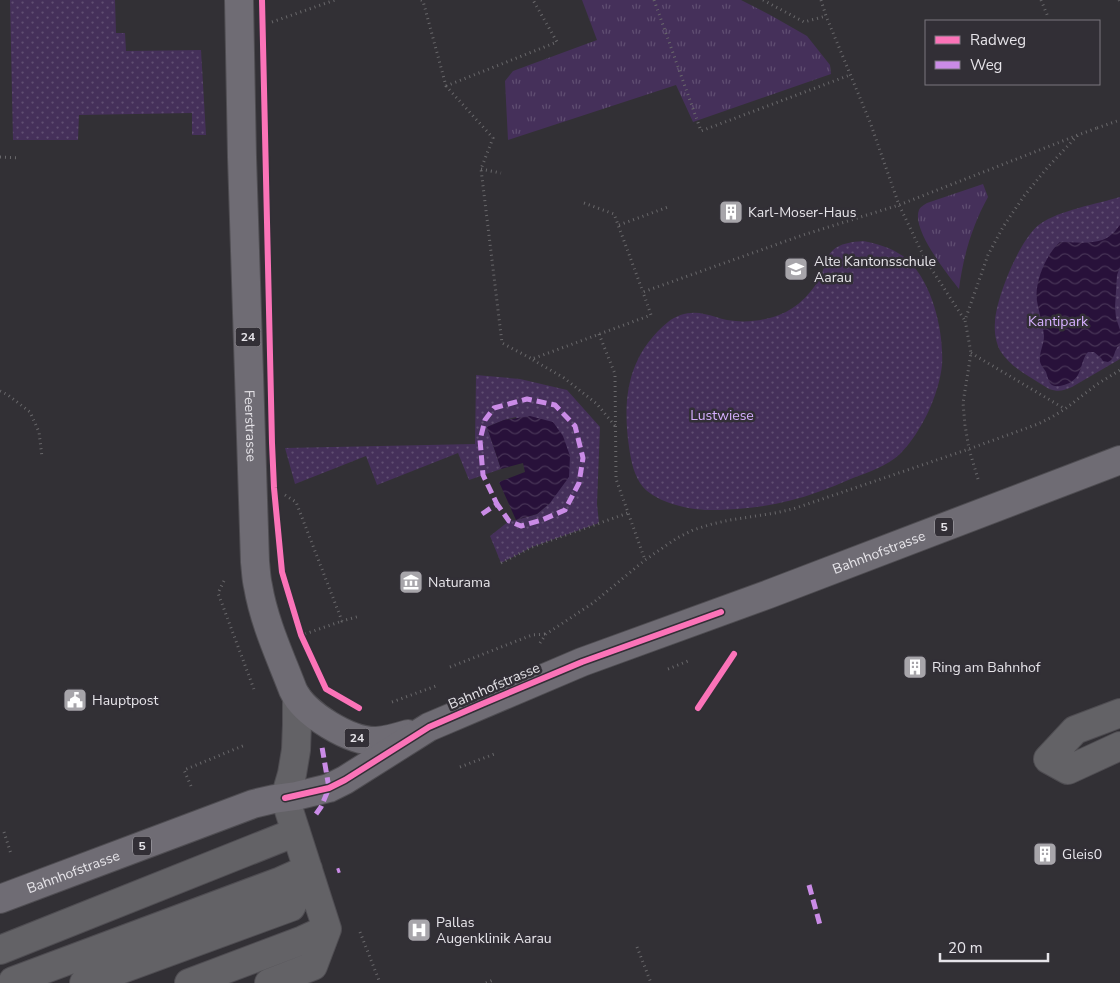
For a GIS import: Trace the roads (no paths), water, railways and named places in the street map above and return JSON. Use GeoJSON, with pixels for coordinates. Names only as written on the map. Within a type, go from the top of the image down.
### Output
{"type":"FeatureCollection","features":[{"type":"Feature","properties":{"kind":"main road","name":"Feerstrasse"},"geometry":{"type":"LineString","coordinates":[[240,13],[242,157],[257,584],[270,630],[297,698],[308,709],[338,730],[364,740],[378,741],[429,727]]}},
{"type":"Feature","properties":{"kind":"main road","name":"Bahnhofstrasse"},"geometry":{"type":"LineString","coordinates":[[0,899],[241,808],[265,801],[329,788],[345,780],[429,727],[582,662],[769,594],[1120,460]]}},
{"type":"Feature","properties":{"kind":"lane"},"geometry":{"type":"LineString","coordinates":[[269,983],[313,966],[327,929],[285,798],[296,750],[297,698]]}},
{"type":"Feature","properties":{"kind":"lane"},"geometry":{"type":"LineString","coordinates":[[1120,713],[1075,730],[1048,760],[1068,770],[1120,746]]}},
{"type":"Feature","properties":{"kind":"lane"},"geometry":{"type":"LineString","coordinates":[[0,950],[296,832]]}},
{"type":"Feature","properties":{"kind":"lane"},"geometry":{"type":"LineString","coordinates":[[13,977],[281,881],[308,869]]}},
{"type":"Feature","properties":{"kind":"lane"},"geometry":{"type":"LineString","coordinates":[[84,983],[291,907],[308,869]]}},
{"type":"Feature","properties":{"kind":"lane"},"geometry":{"type":"LineString","coordinates":[[189,983],[327,929]]}},
{"type":"Feature","properties":{"kind":"water"},"geometry":{"type":"Polygon","coordinates":[[[1120,225],[1120,267],[1117,275],[1115,307],[1120,330],[1120,345],[1116,349],[1111,361],[1108,362],[1103,361],[1094,352],[1088,352],[1075,379],[1063,385],[1054,386],[1049,382],[1040,360],[1044,336],[1037,301],[1037,286],[1042,269],[1050,254],[1060,242],[1094,242],[1107,238],[1120,225]]]}},
{"type":"Feature","properties":{"kind":"water"},"geometry":{"type":"Polygon","coordinates":[[[530,416],[553,422],[563,436],[570,456],[569,477],[550,503],[537,514],[516,520],[499,482],[525,472],[523,463],[501,469],[487,427],[504,420],[530,416]]]}},
{"type":"Feature","properties":{"kind":"place","name":"Karl-Moser-Haus"},"geometry":{"type":"Point","coordinates":[731,212]}},
{"type":"Feature","properties":{"kind":"place","name":"Alte Kantonsschule Aarau"},"geometry":{"type":"Point","coordinates":[796,269]}},
{"type":"Feature","properties":{"kind":"place","name":"Naturama"},"geometry":{"type":"Point","coordinates":[411,582]}},
{"type":"Feature","properties":{"kind":"place","name":"Ring am Bahnhof"},"geometry":{"type":"Point","coordinates":[915,667]}},
{"type":"Feature","properties":{"kind":"place","name":"Hauptpost"},"geometry":{"type":"Point","coordinates":[75,700]}},
{"type":"Feature","properties":{"kind":"place","name":"Gleis0"},"geometry":{"type":"Point","coordinates":[1045,854]}},
{"type":"Feature","properties":{"kind":"place","name":"Pallas Augenklinik Aarau"},"geometry":{"type":"Point","coordinates":[419,930]}},
{"type":"Feature","properties":{"kind":"park label","name":"Kantipark"},"geometry":{"type":"Point","coordinates":[1058,321]}},
{"type":"Feature","properties":{"kind":"park label","name":"Lustwiese"},"geometry":{"type":"Point","coordinates":[722,415]}}]}
